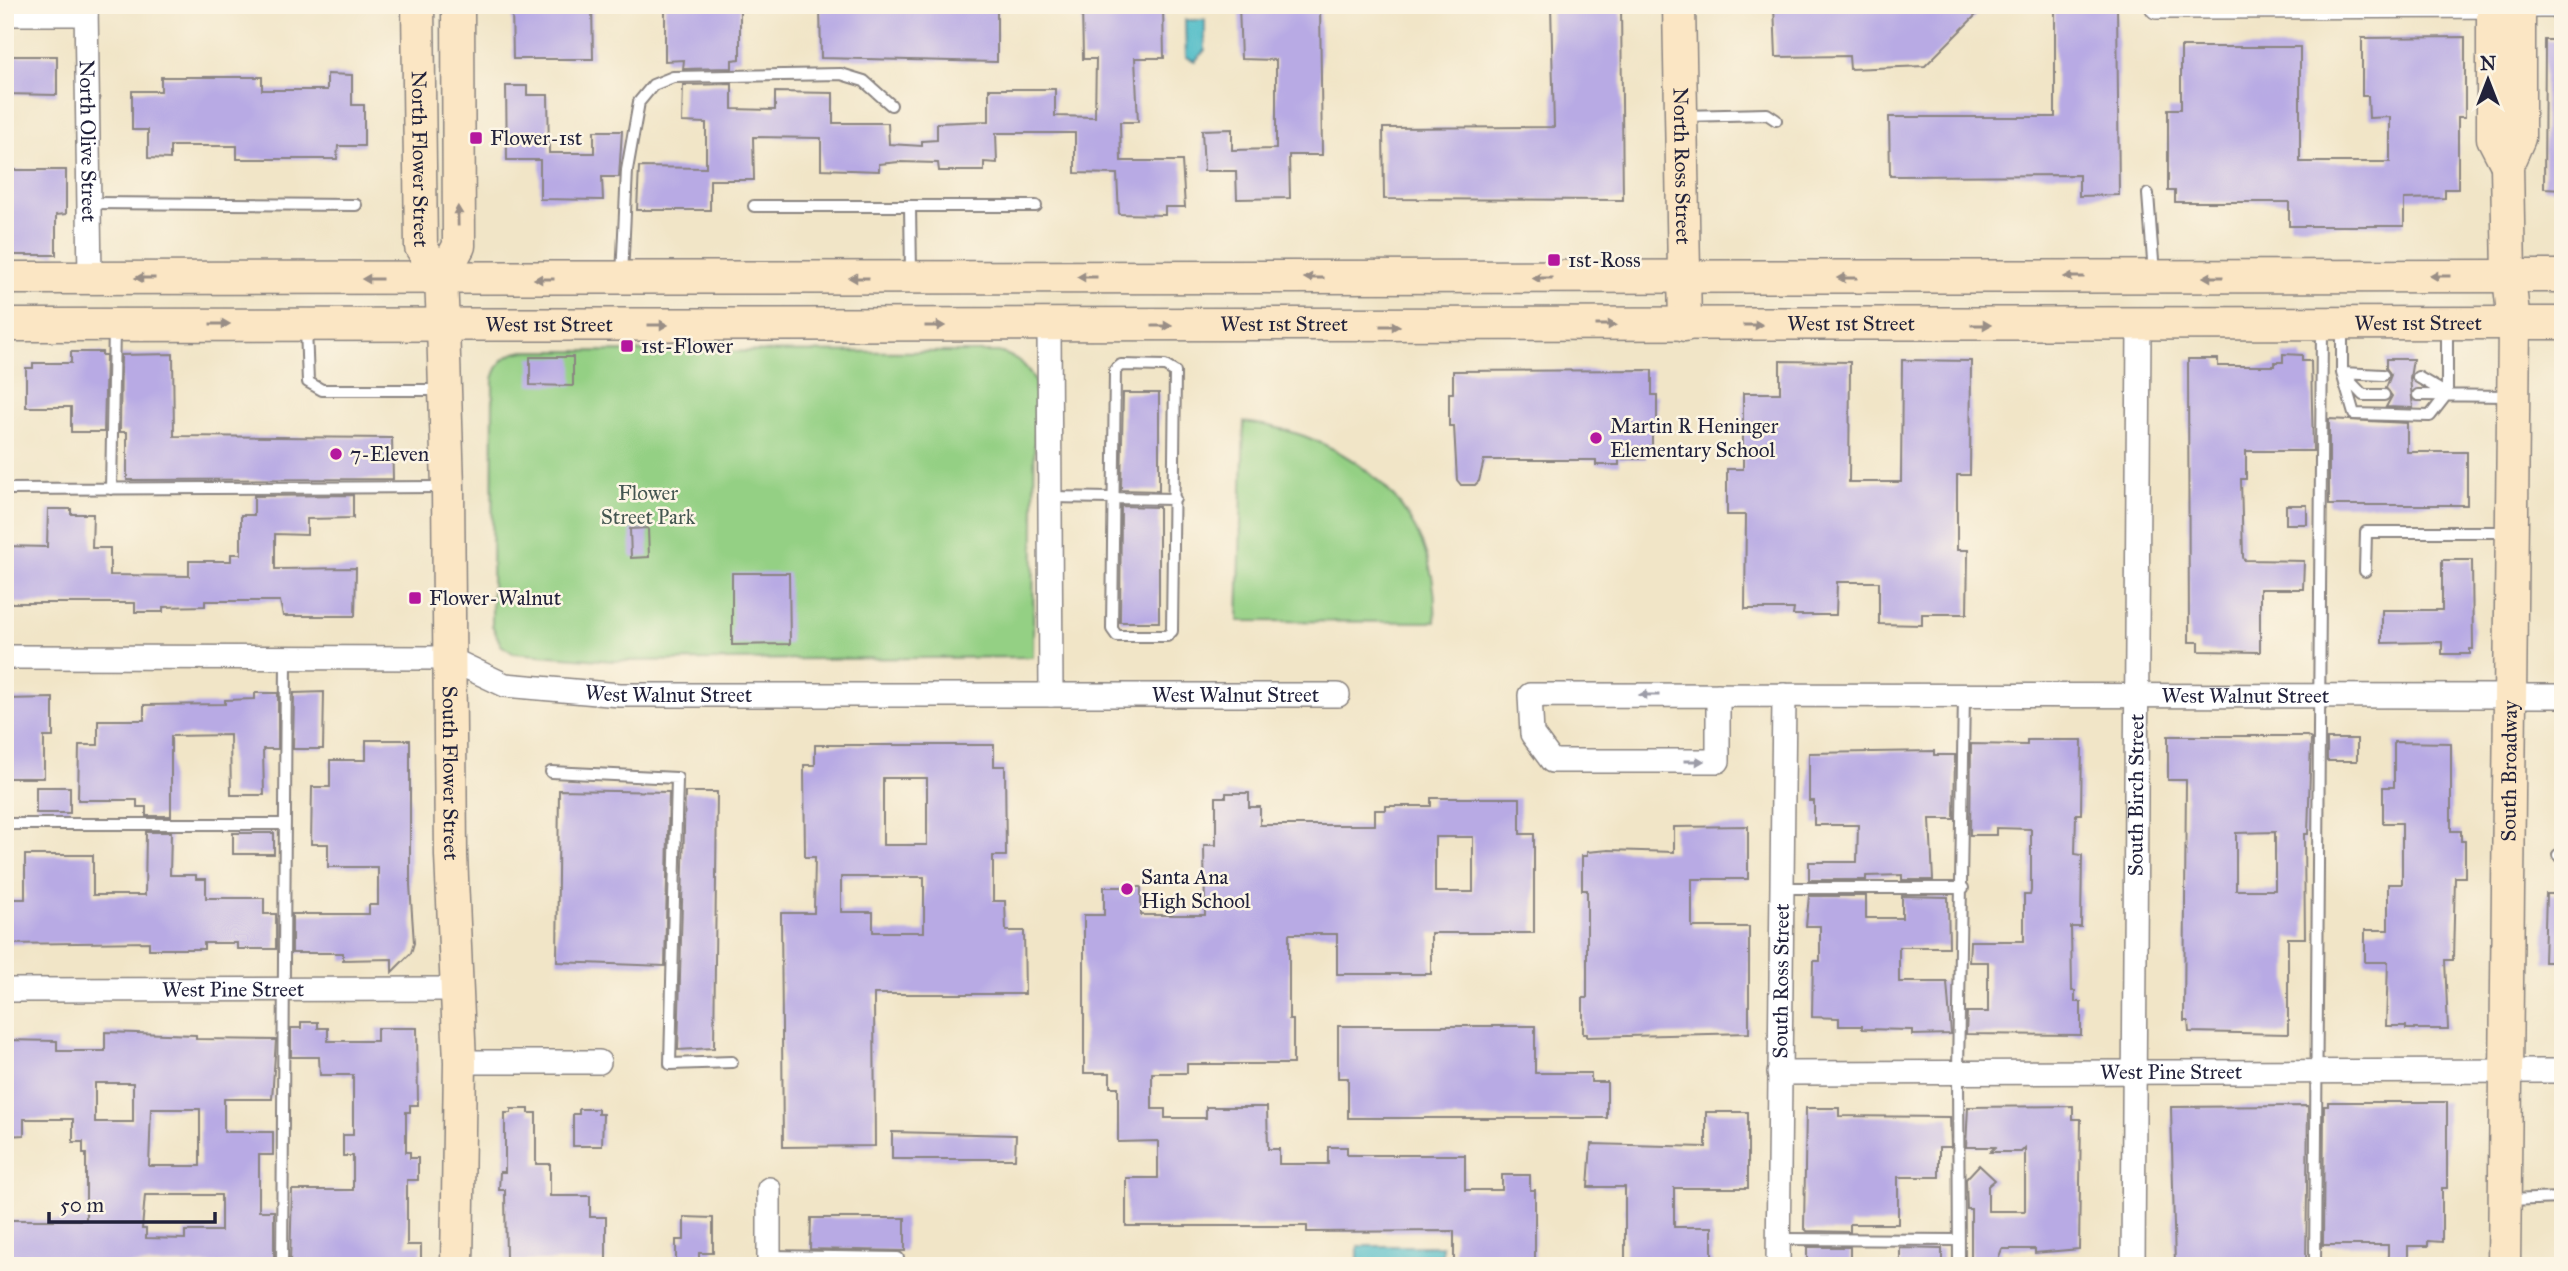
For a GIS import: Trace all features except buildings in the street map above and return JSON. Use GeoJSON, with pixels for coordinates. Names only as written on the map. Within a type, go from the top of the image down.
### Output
{"type":"FeatureCollection","features":[{"type":"Feature","properties":{"kind":"main road","name":"North Flower Street"},"geometry":{"type":"LineString","coordinates":[[418,5],[421,247],[440,279],[459,246],[458,5]]}},
{"type":"Feature","properties":{"kind":"main road","name":"North Ross Street"},"geometry":{"type":"LineString","coordinates":[[1679,5],[1685,325]]}},
{"type":"Feature","properties":{"kind":"main road","name":"South Broadway"},"geometry":{"type":"LineString","coordinates":[[2504,1266],[2514,324],[2508,276],[2507,165],[2519,138],[2506,6]]}},
{"type":"Feature","properties":{"kind":"main road"},"geometry":{"type":"LineString","coordinates":[[5,278],[2563,276]]}},
{"type":"Feature","properties":{"kind":"main road"},"geometry":{"type":"LineString","coordinates":[[5,317],[72,305],[90,278]]}},
{"type":"Feature","properties":{"kind":"main road","name":"South Flower Street"},"geometry":{"type":"LineString","coordinates":[[440,279],[448,488],[451,855],[459,989],[457,1266]]}},
{"type":"Feature","properties":{"kind":"main road","name":"West 1st Street"},"geometry":{"type":"LineString","coordinates":[[5,325],[2563,323]]}},
{"type":"Feature","properties":{"kind":"street"},"geometry":{"type":"LineString","coordinates":[[2157,7],[2563,6]]}},
{"type":"Feature","properties":{"kind":"street"},"geometry":{"type":"LineString","coordinates":[[5,14],[86,10]]}},
{"type":"Feature","properties":{"kind":"street","name":"North Olive Street"},"geometry":{"type":"LineString","coordinates":[[86,10],[90,278]]}},
{"type":"Feature","properties":{"kind":"street","name":"South Birch Street"},"geometry":{"type":"LineString","coordinates":[[2133,1266],[2140,325]]}},
{"type":"Feature","properties":{"kind":"street"},"geometry":{"type":"LineString","coordinates":[[1049,326],[1051,695]]}},
{"type":"Feature","properties":{"kind":"street","name":"West Walnut Street"},"geometry":{"type":"LineString","coordinates":[[5,657],[448,658],[505,685],[620,695],[1338,695]]}},
{"type":"Feature","properties":{"kind":"street","name":"West Walnut Street"},"geometry":{"type":"LineString","coordinates":[[1718,695],[1718,761],[1552,761],[1532,734],[1530,695],[1718,695],[1784,695],[1964,695],[2137,695],[2563,696]]}},
{"type":"Feature","properties":{"kind":"street","name":"South Ross Street"},"geometry":{"type":"LineString","coordinates":[[1778,1266],[1784,695]]}},
{"type":"Feature","properties":{"kind":"street","name":"West Pine Street"},"geometry":{"type":"LineString","coordinates":[[5,990],[459,989]]}},
{"type":"Feature","properties":{"kind":"street"},"geometry":{"type":"LineString","coordinates":[[460,1062],[599,1062]]}},
{"type":"Feature","properties":{"kind":"street","name":"West Pine Street"},"geometry":{"type":"LineString","coordinates":[[1779,1073],[2563,1071]]}},
{"type":"Feature","properties":{"kind":"street"},"geometry":{"type":"LineString","coordinates":[[769,1189],[769,1261]]}},
{"type":"Feature","properties":{"kind":"lane"},"geometry":{"type":"LineString","coordinates":[[622,279],[628,170],[639,102],[653,85],[673,77],[841,74],[864,81],[891,105]]}},
{"type":"Feature","properties":{"kind":"lane"},"geometry":{"type":"LineString","coordinates":[[1681,116],[1767,114],[1776,120]]}},
{"type":"Feature","properties":{"kind":"lane"},"geometry":{"type":"LineString","coordinates":[[2148,194],[2154,277]]}},
{"type":"Feature","properties":{"kind":"lane"},"geometry":{"type":"LineString","coordinates":[[89,203],[356,205]]}},
{"type":"Feature","properties":{"kind":"lane"},"geometry":{"type":"LineString","coordinates":[[754,206],[1036,206]]}},
{"type":"Feature","properties":{"kind":"lane"},"geometry":{"type":"LineString","coordinates":[[910,206],[911,278]]}},
{"type":"Feature","properties":{"kind":"lane"},"geometry":{"type":"LineString","coordinates":[[306,324],[308,382],[322,390],[445,390]]}},
{"type":"Feature","properties":{"kind":"lane"},"geometry":{"type":"LineString","coordinates":[[111,489],[114,325]]}},
{"type":"Feature","properties":{"kind":"lane"},"geometry":{"type":"LineString","coordinates":[[2332,325],[2354,414],[2430,416],[2447,394],[2447,325]]}},
{"type":"Feature","properties":{"kind":"lane"},"geometry":{"type":"LineString","coordinates":[[2315,1266],[2319,696],[2332,325]]}},
{"type":"Feature","properties":{"kind":"lane"},"geometry":{"type":"LineString","coordinates":[[1121,365],[1165,366],[1175,372],[1172,631],[1167,636],[1117,636],[1112,629],[1113,498],[1115,370],[1121,365]]}},
{"type":"Feature","properties":{"kind":"lane"},"geometry":{"type":"LineString","coordinates":[[2342,373],[2383,375]]}},
{"type":"Feature","properties":{"kind":"lane"},"geometry":{"type":"LineString","coordinates":[[2342,373],[2363,395],[2384,395]]}},
{"type":"Feature","properties":{"kind":"lane"},"geometry":{"type":"LineString","coordinates":[[2418,376],[2447,394]]}},
{"type":"Feature","properties":{"kind":"lane"},"geometry":{"type":"LineString","coordinates":[[2418,395],[2513,396]]}},
{"type":"Feature","properties":{"kind":"lane"},"geometry":{"type":"LineString","coordinates":[[5,489],[448,488]]}},
{"type":"Feature","properties":{"kind":"lane"},"geometry":{"type":"LineString","coordinates":[[1050,497],[1175,499]]}},
{"type":"Feature","properties":{"kind":"lane"},"geometry":{"type":"LineString","coordinates":[[2365,570],[2366,532],[2512,532]]}},
{"type":"Feature","properties":{"kind":"lane"},"geometry":{"type":"LineString","coordinates":[[282,1266],[286,658]]}},
{"type":"Feature","properties":{"kind":"lane"},"geometry":{"type":"LineString","coordinates":[[1959,1266],[1958,1072],[1964,695]]}},
{"type":"Feature","properties":{"kind":"lane"},"geometry":{"type":"LineString","coordinates":[[551,772],[677,778],[670,1064],[732,1062]]}},
{"type":"Feature","properties":{"kind":"lane"},"geometry":{"type":"LineString","coordinates":[[5,824],[285,824]]}},
{"type":"Feature","properties":{"kind":"lane"},"geometry":{"type":"LineString","coordinates":[[1782,888],[1963,888]]}},
{"type":"Feature","properties":{"kind":"lane"},"geometry":{"type":"LineString","coordinates":[[2505,1200],[2563,1198]]}},
{"type":"Feature","properties":{"kind":"lane"},"geometry":{"type":"LineString","coordinates":[[1778,1239],[1959,1240]]}},
{"type":"Feature","properties":{"kind":"lane"},"geometry":{"type":"LineString","coordinates":[[769,1261],[898,1258]]}},
{"type":"Feature","properties":{"kind":"green space","name":"Flower Street Park"},"geometry":{"type":"Polygon","coordinates":[[[524,351],[998,352],[1015,359],[1024,365],[1035,381],[1033,657],[613,661],[513,653],[501,645],[492,625],[493,379],[503,360],[524,351]]]}},
{"type":"Feature","properties":{"kind":"green space"},"geometry":{"type":"Polygon","coordinates":[[[1244,422],[1283,429],[1319,442],[1353,460],[1381,484],[1405,512],[1423,544],[1433,581],[1435,622],[1238,621],[1244,422]]]}},
{"type":"Feature","properties":{"kind":"water"},"geometry":{"type":"Polygon","coordinates":[[[1185,20],[1205,20],[1205,50],[1195,61],[1186,57],[1185,20]]]}},
{"type":"Feature","properties":{"kind":"water"},"geometry":{"type":"Polygon","coordinates":[[[1358,1246],[1442,1246],[1442,1266],[1358,1266],[1358,1246]]]}},
{"type":"Feature","properties":{"kind":"place","name":"Flower-1st"},"geometry":{"type":"Point","coordinates":[476,138]}},
{"type":"Feature","properties":{"kind":"place","name":"1st-Ross"},"geometry":{"type":"Point","coordinates":[1554,260]}},
{"type":"Feature","properties":{"kind":"place","name":"1st-Flower"},"geometry":{"type":"Point","coordinates":[627,346]}},
{"type":"Feature","properties":{"kind":"place","name":"Martin R Heninger Elementary School"},"geometry":{"type":"Point","coordinates":[1596,438]}},
{"type":"Feature","properties":{"kind":"place","name":"7-Eleven"},"geometry":{"type":"Point","coordinates":[336,454]}},
{"type":"Feature","properties":{"kind":"place","name":"Flower-Walnut"},"geometry":{"type":"Point","coordinates":[415,598]}},
{"type":"Feature","properties":{"kind":"place","name":"Santa Ana High School"},"geometry":{"type":"Point","coordinates":[1127,889]}}]}
